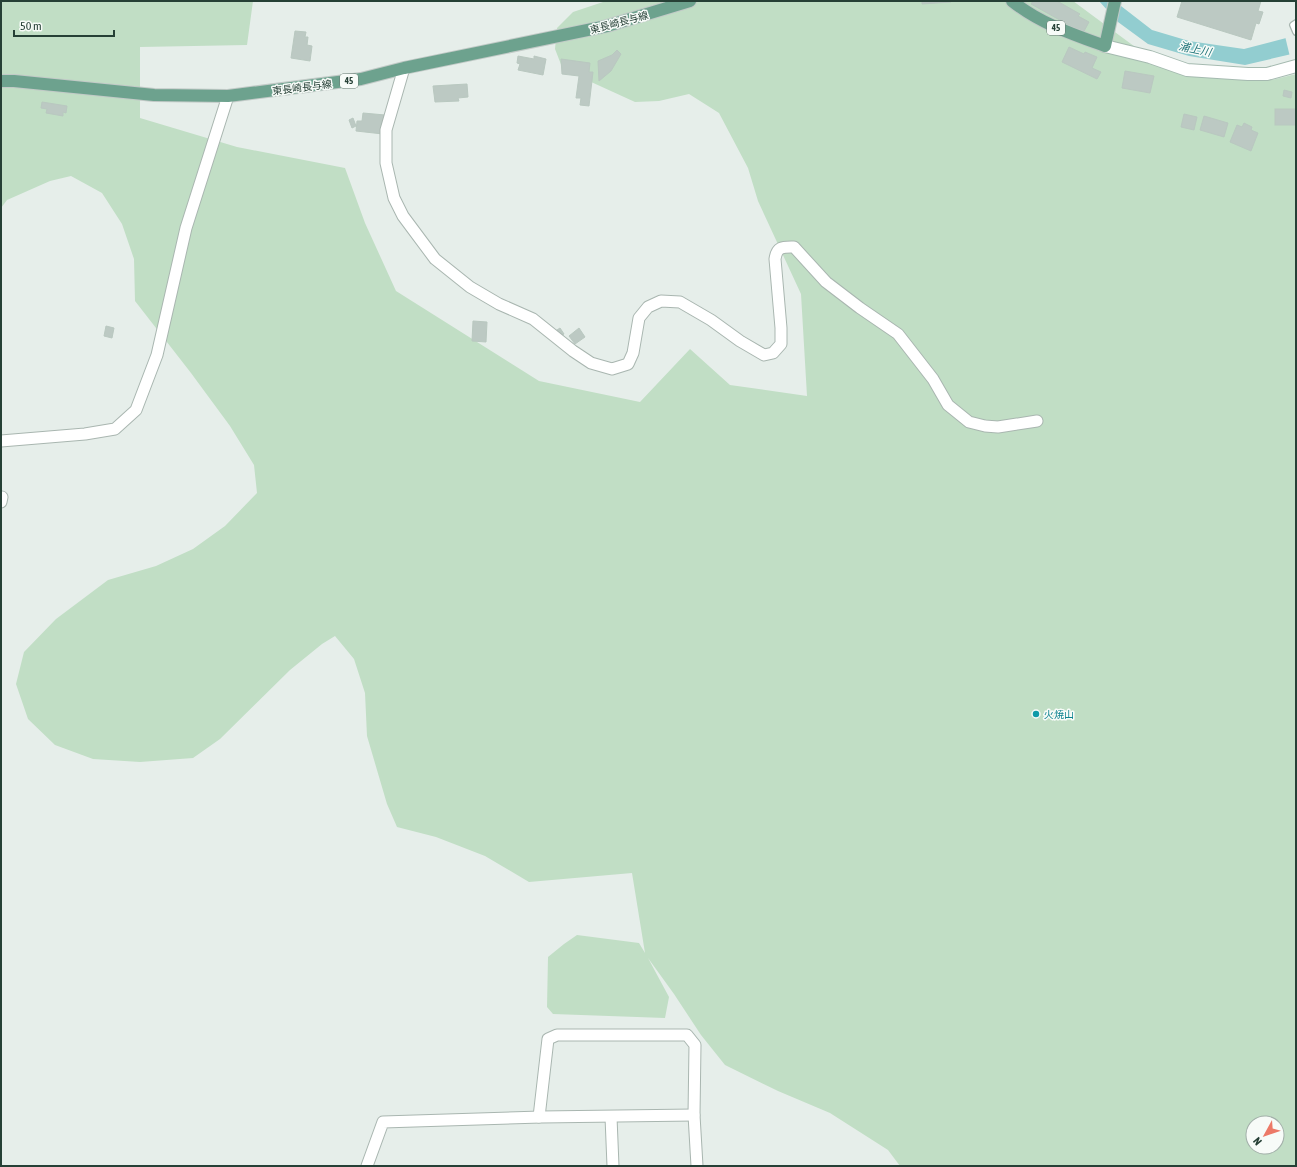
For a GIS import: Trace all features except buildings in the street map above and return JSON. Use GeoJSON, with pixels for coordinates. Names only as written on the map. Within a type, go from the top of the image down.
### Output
{"type":"FeatureCollection","features":[{"type":"Feature","properties":{"kind":"main road","name":"東長崎長与線"},"geometry":{"type":"LineString","coordinates":[[1,81],[14,80],[154,95],[228,96],[361,79],[404,68],[607,26],[690,1]]}},
{"type":"Feature","properties":{"kind":"main road","name":"45"},"geometry":{"type":"LineString","coordinates":[[1012,1],[1026,12],[1062,30],[1105,46]]}},
{"type":"Feature","properties":{"kind":"main road"},"geometry":{"type":"LineString","coordinates":[[1105,46],[1115,1]]}},
{"type":"Feature","properties":{"kind":"street"},"geometry":{"type":"LineString","coordinates":[[1105,46],[1150,57],[1187,70],[1267,74],[1296,66]]}},
{"type":"Feature","properties":{"kind":"street"},"geometry":{"type":"LineString","coordinates":[[404,68],[386,130],[386,163],[394,198],[403,216],[435,259],[470,287],[499,304],[533,319],[590,363],[612,369],[628,364],[633,353],[638,318],[648,306],[661,301],[680,302],[711,320],[740,341],[764,355],[773,353],[781,344],[781,328],[774,259],[776,252],[783,247],[794,247],[826,282],[898,334],[933,379],[948,405],[969,422],[985,426],[998,427],[1037,422]]}},
{"type":"Feature","properties":{"kind":"street"},"geometry":{"type":"LineString","coordinates":[[1,441],[85,434],[115,429],[136,410],[157,355],[186,228],[228,96]]}},
{"type":"Feature","properties":{"kind":"street"},"geometry":{"type":"LineString","coordinates":[[539,1117],[548,1039],[557,1035],[687,1035],[695,1045],[694,1115],[697,1166]]}},
{"type":"Feature","properties":{"kind":"street"},"geometry":{"type":"LineString","coordinates":[[367,1166],[383,1122],[539,1117],[694,1115]]}},
{"type":"Feature","properties":{"kind":"street"},"geometry":{"type":"LineString","coordinates":[[611,1117],[613,1166]]}},
{"type":"Feature","properties":{"kind":"lane"},"geometry":{"type":"LineString","coordinates":[[1295,24],[1296,32]]}},
{"type":"Feature","properties":{"kind":"green space"},"geometry":{"type":"Polygon","coordinates":[[[1,1],[253,1],[247,45],[140,47],[140,118],[237,147],[345,168],[365,223],[396,291],[539,381],[640,402],[690,349],[730,385],[807,396],[801,294],[758,201],[748,168],[719,113],[689,94],[659,101],[635,102],[562,67],[555,49],[557,28],[573,12],[603,2],[611,1],[1073,1],[1150,58],[1209,77],[1272,80],[1296,74],[1296,1166],[900,1166],[888,1150],[830,1113],[778,1091],[725,1065],[701,1035],[648,958],[669,997],[665,1018],[553,1014],[547,1007],[548,957],[577,935],[639,943],[645,953],[632,873],[529,882],[485,856],[436,837],[397,827],[387,804],[367,736],[365,693],[354,659],[335,636],[322,644],[290,670],[220,739],[193,758],[140,762],[93,759],[55,745],[28,719],[16,684],[24,652],[56,619],[108,580],[156,566],[193,549],[225,526],[257,493],[254,465],[230,426],[135,301],[134,259],[122,224],[102,193],[71,176],[50,181],[7,200],[1,208],[1,1]]]}},
{"type":"Feature","properties":{"kind":"water","name":"浦上川"},"geometry":{"type":"Polygon","coordinates":[[[1099,1],[1116,1],[1152,30],[1189,41],[1244,49],[1290,37],[1296,53],[1245,65],[1189,56],[1148,44],[1118,22],[1099,1]]]}},
{"type":"Feature","properties":{"kind":"pier"},"geometry":{"type":"Polygon","coordinates":[[[1296,33],[1296,55],[1290,57],[1285,36],[1296,33]]]}},
{"type":"Feature","properties":{"kind":"place","name":"火焼山"},"geometry":{"type":"Point","coordinates":[1036,714]}}]}
